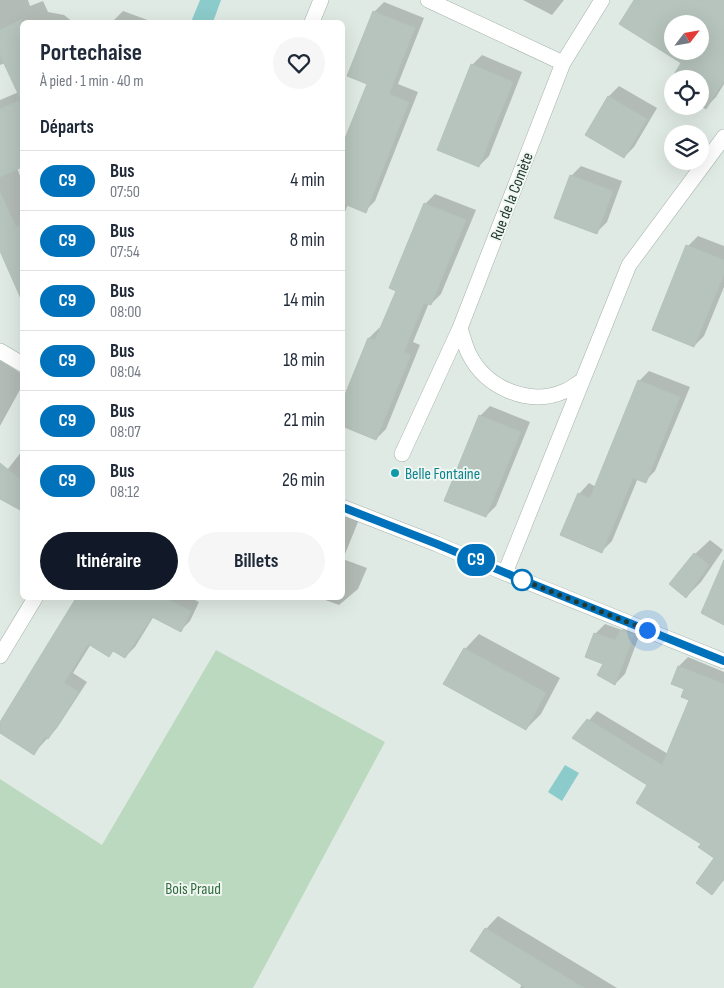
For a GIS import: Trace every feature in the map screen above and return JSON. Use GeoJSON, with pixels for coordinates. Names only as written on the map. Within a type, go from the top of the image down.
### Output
{"type":"FeatureCollection","features":[{"type":"Feature","properties":{"kind":"street"},"geometry":{"type":"LineString","coordinates":[[313,20],[321,0]]}},
{"type":"Feature","properties":{"kind":"street"},"geometry":{"type":"LineString","coordinates":[[428,0],[563,63]]}},
{"type":"Feature","properties":{"kind":"street","name":"Rue de la Comète"},"geometry":{"type":"LineString","coordinates":[[402,454],[460,328],[563,63],[602,0]]}},
{"type":"Feature","properties":{"kind":"street"},"geometry":{"type":"LineString","coordinates":[[505,573],[629,265],[724,137]]}},
{"type":"Feature","properties":{"kind":"street"},"geometry":{"type":"LineString","coordinates":[[460,328],[469,354],[478,368],[490,380],[506,390],[536,397],[565,391],[582,381]]}},
{"type":"Feature","properties":{"kind":"street"},"geometry":{"type":"LineString","coordinates":[[0,351],[20,363]]}},
{"type":"Feature","properties":{"kind":"street"},"geometry":{"type":"LineString","coordinates":[[345,508],[724,662]]}},
{"type":"Feature","properties":{"kind":"street"},"geometry":{"type":"LineString","coordinates":[[0,656],[34,600]]}},
{"type":"Feature","properties":{"kind":"green space","name":"Bois Praud"},"geometry":{"type":"Polygon","coordinates":[[[216,650],[385,742],[253,988],[0,988],[0,779],[102,845],[216,650]]]}},
{"type":"Feature","properties":{"kind":"water"},"geometry":{"type":"Polygon","coordinates":[[[200,0],[221,0],[214,20],[192,20],[200,0]]]}},
{"type":"Feature","properties":{"kind":"water"},"geometry":{"type":"Polygon","coordinates":[[[565,765],[579,773],[562,801],[548,792],[565,765]]]}},
{"type":"Feature","properties":{"kind":"building"},"geometry":{"type":"Polygon","coordinates":[[[634,0],[724,0],[724,80],[709,104],[709,70],[677,70],[681,63],[676,60],[709,60],[709,15],[664,15],[664,52],[619,24],[634,0]]]}},
{"type":"Feature","properties":{"kind":"building"},"geometry":{"type":"Polygon","coordinates":[[[373,11],[415,28],[389,94],[409,102],[366,213],[345,204],[345,139],[367,84],[347,76],[373,11]]]}},
{"type":"Feature","properties":{"kind":"building"},"geometry":{"type":"Polygon","coordinates":[[[20,20],[20,98],[0,55],[0,30],[20,20]]]}},
{"type":"Feature","properties":{"kind":"building"},"geometry":{"type":"Polygon","coordinates":[[[471,64],[513,82],[479,167],[437,150],[471,64]]]}},
{"type":"Feature","properties":{"kind":"building"},"geometry":{"type":"Polygon","coordinates":[[[608,96],[647,119],[624,158],[585,135],[608,96]]]}},
{"type":"Feature","properties":{"kind":"building"},"geometry":{"type":"Polygon","coordinates":[[[20,100],[20,168],[0,177],[0,109],[20,100]]]}},
{"type":"Feature","properties":{"kind":"building"},"geometry":{"type":"Polygon","coordinates":[[[570,175],[613,191],[597,234],[554,218],[570,175]]]}},
{"type":"Feature","properties":{"kind":"building"},"geometry":{"type":"Polygon","coordinates":[[[0,192],[16,227],[20,226],[20,296],[0,251],[0,192]]]}},
{"type":"Feature","properties":{"kind":"building"},"geometry":{"type":"Polygon","coordinates":[[[424,203],[466,220],[431,305],[424,303],[404,352],[411,355],[376,440],[345,427],[345,395],[368,338],[375,340],[396,291],[389,288],[424,203]]]}},
{"type":"Feature","properties":{"kind":"building"},"geometry":{"type":"Polygon","coordinates":[[[686,245],[724,260],[724,274],[694,347],[652,330],[686,245]]]}},
{"type":"Feature","properties":{"kind":"building"},"geometry":{"type":"Polygon","coordinates":[[[638,380],[680,397],[646,483],[633,478],[602,553],[560,535],[578,493],[590,498],[638,380]]]}},
{"type":"Feature","properties":{"kind":"building"},"geometry":{"type":"Polygon","coordinates":[[[479,415],[521,432],[486,517],[444,501],[479,415]]]}},
{"type":"Feature","properties":{"kind":"building"},"geometry":{"type":"Polygon","coordinates":[[[0,463],[20,479],[20,510],[0,499],[0,463]]]}},
{"type":"Feature","properties":{"kind":"building"},"geometry":{"type":"Polygon","coordinates":[[[694,553],[709,565],[686,598],[669,584],[694,553]]]}},
{"type":"Feature","properties":{"kind":"building"},"geometry":{"type":"Polygon","coordinates":[[[724,560],[724,625],[701,613],[724,560]]]}},
{"type":"Feature","properties":{"kind":"building"},"geometry":{"type":"Polygon","coordinates":[[[75,600],[168,600],[191,611],[181,632],[152,617],[125,658],[113,651],[109,657],[88,644],[64,683],[79,692],[48,739],[45,737],[34,755],[0,733],[0,722],[75,600]]]}},
{"type":"Feature","properties":{"kind":"building"},"geometry":{"type":"Polygon","coordinates":[[[621,630],[634,635],[615,685],[597,675],[603,664],[585,657],[594,633],[615,640],[621,630]]]}},
{"type":"Feature","properties":{"kind":"building"},"geometry":{"type":"Polygon","coordinates":[[[464,648],[546,693],[526,730],[443,684],[464,648]]]}},
{"type":"Feature","properties":{"kind":"building"},"geometry":{"type":"Polygon","coordinates":[[[678,666],[724,684],[724,879],[712,895],[696,883],[714,858],[698,847],[701,844],[636,803],[647,785],[572,738],[587,719],[662,765],[689,700],[681,697],[684,689],[671,684],[678,666]]]}},
{"type":"Feature","properties":{"kind":"building"},"geometry":{"type":"Polygon","coordinates":[[[485,928],[584,988],[526,988],[470,951],[485,928]]]}},
{"type":"Feature","properties":{"kind":"bus line","name":"C9"},"geometry":{"type":"LineString","coordinates":[[345,508],[724,661]]}},
{"type":"Feature","properties":{"kind":"place","name":"Belle Fontaine"},"geometry":{"type":"Point","coordinates":[395,473]}},
{"type":"Feature","properties":{"kind":"route"},"geometry":{"type":"LineString","coordinates":[[522,580],[520,579],[647,630]]}}]}
